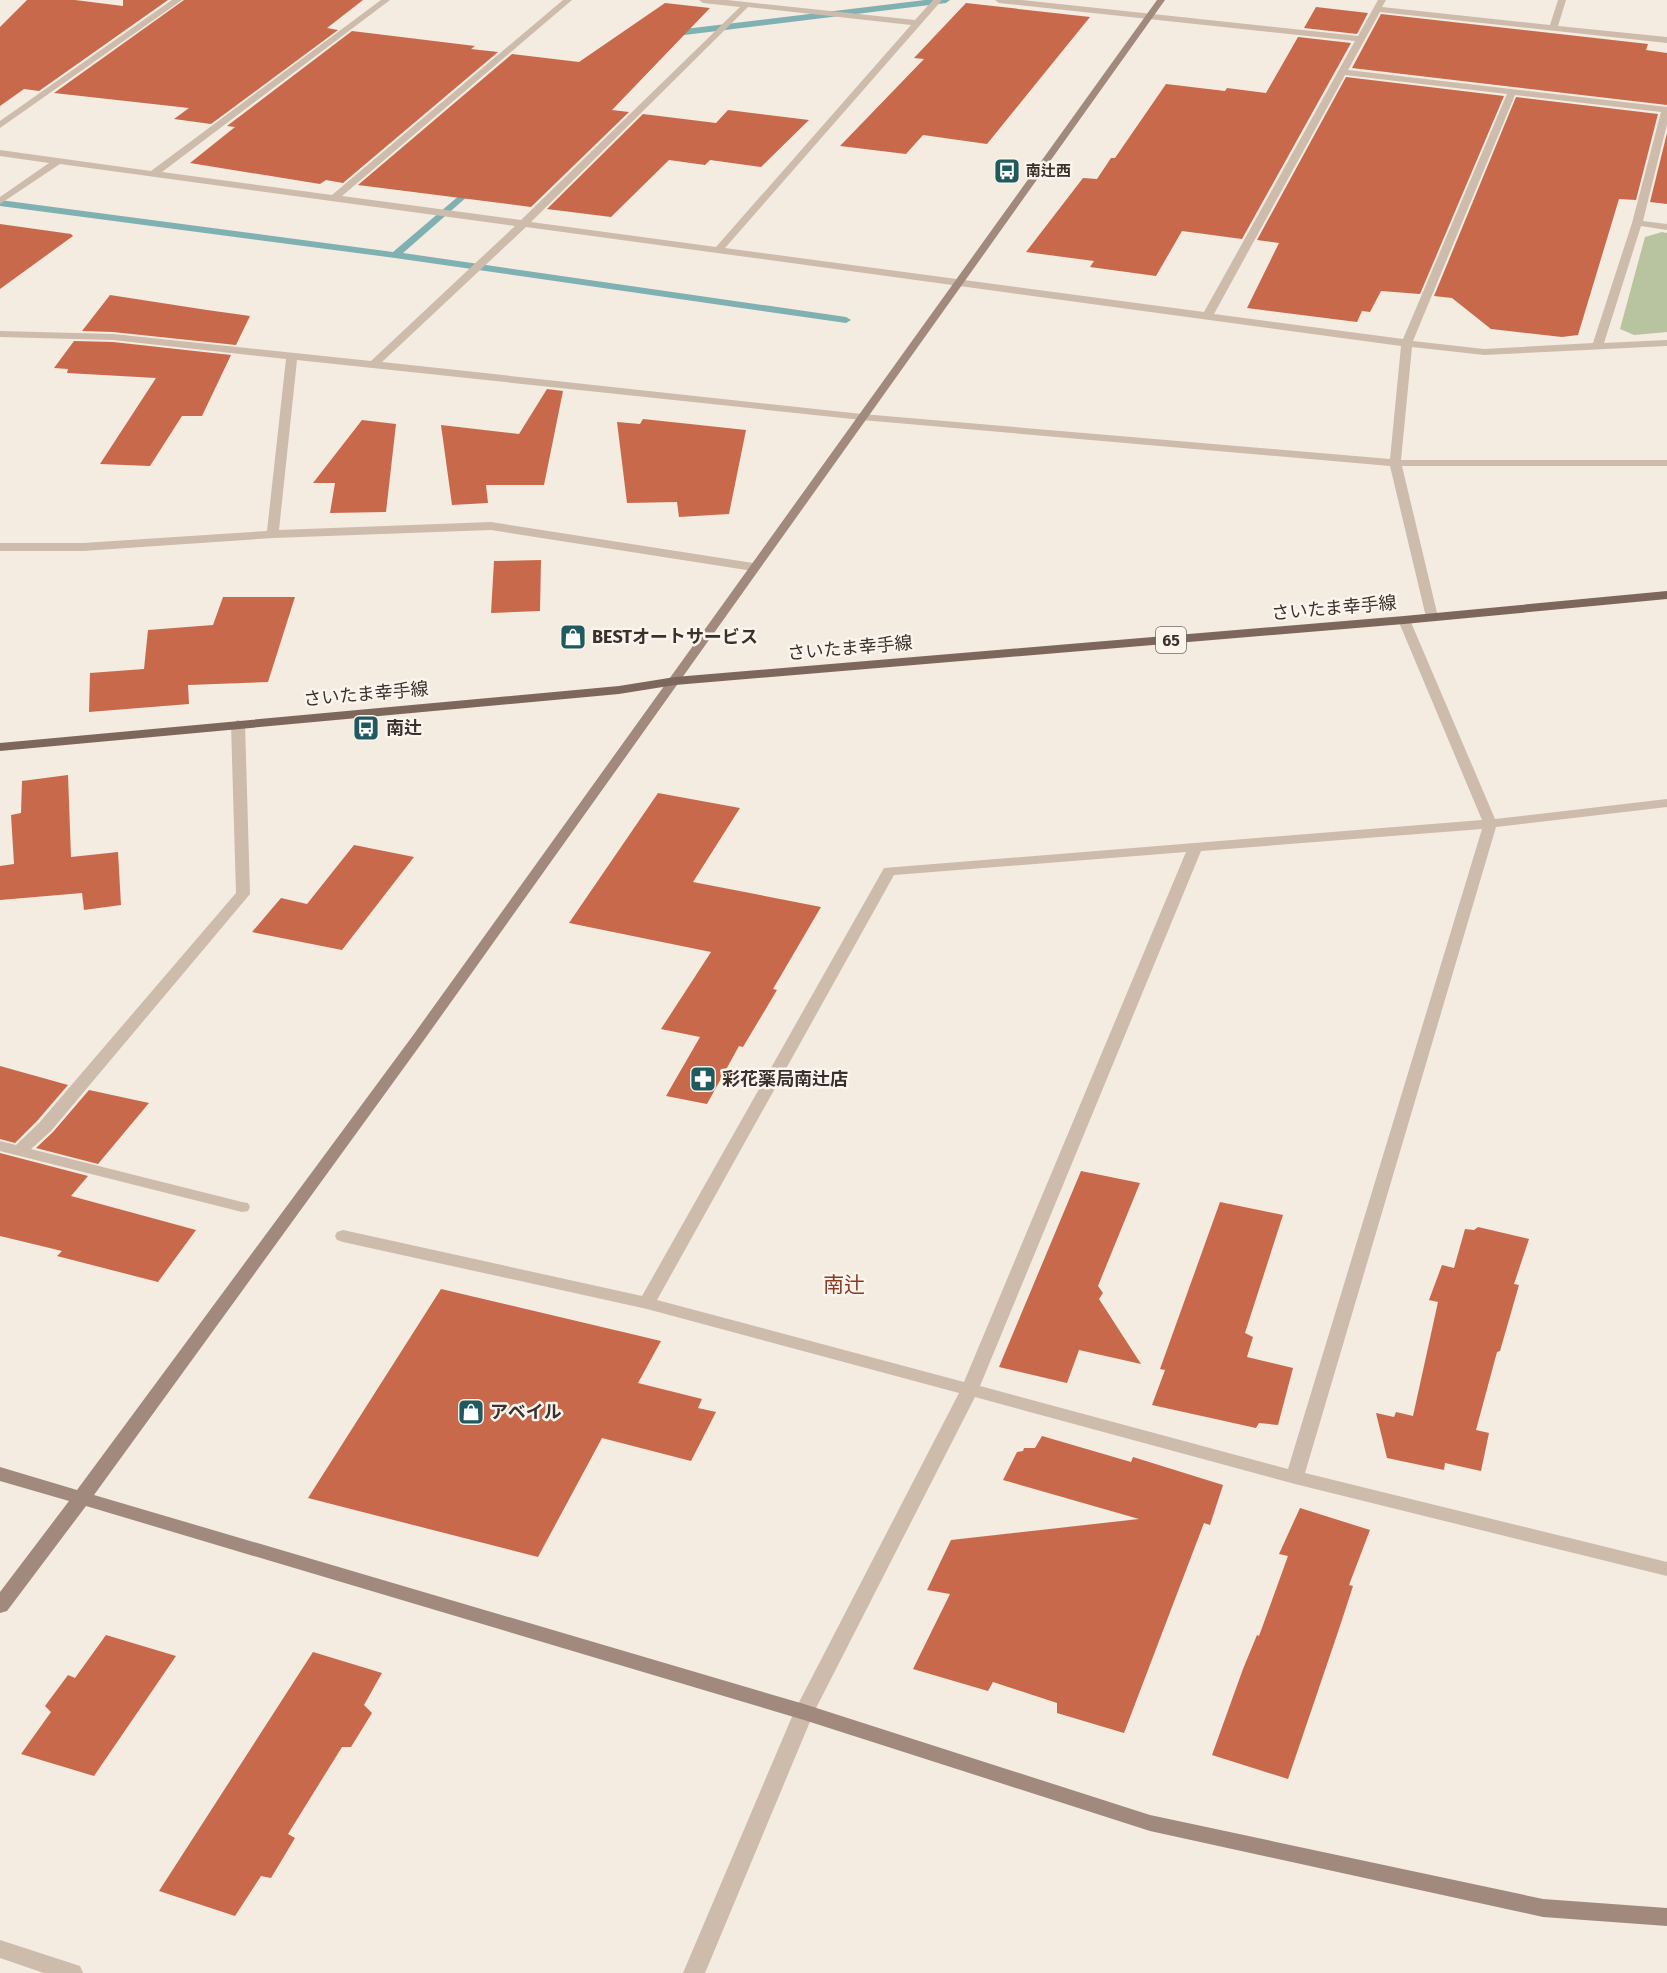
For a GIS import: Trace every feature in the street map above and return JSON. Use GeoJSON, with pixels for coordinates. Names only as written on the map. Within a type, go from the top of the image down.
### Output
{"type":"FeatureCollection","features":[{"type":"Feature","properties":{"kind":"main road","name":"さいたま幸手線"},"geometry":{"type":"LineString","coordinates":[[0,747],[619,690],[675,681],[1404,620],[1667,595]]}},
{"type":"Feature","properties":{"kind":"street"},"geometry":{"type":"LineString","coordinates":[[0,125],[178,0]]}},
{"type":"Feature","properties":{"kind":"street"},"geometry":{"type":"LineString","coordinates":[[153,174],[386,0]]}},
{"type":"Feature","properties":{"kind":"street"},"geometry":{"type":"LineString","coordinates":[[334,198],[568,0]]}},
{"type":"Feature","properties":{"kind":"street"},"geometry":{"type":"LineString","coordinates":[[703,0],[915,23]]}},
{"type":"Feature","properties":{"kind":"street"},"geometry":{"type":"LineString","coordinates":[[719,249],[915,23],[938,0]]}},
{"type":"Feature","properties":{"kind":"street"},"geometry":{"type":"LineString","coordinates":[[999,0],[1358,39]]}},
{"type":"Feature","properties":{"kind":"street"},"geometry":{"type":"LineString","coordinates":[[0,1606],[288,1219],[1161,0]]}},
{"type":"Feature","properties":{"kind":"street"},"geometry":{"type":"LineString","coordinates":[[1553,28],[1562,0]]}},
{"type":"Feature","properties":{"kind":"street"},"geometry":{"type":"LineString","coordinates":[[1207,316],[1343,72],[1358,39],[1380,4],[1553,28],[1667,40]]}},
{"type":"Feature","properties":{"kind":"street"},"geometry":{"type":"LineString","coordinates":[[373,365],[524,223],[746,5]]}},
{"type":"Feature","properties":{"kind":"street"},"geometry":{"type":"LineString","coordinates":[[1343,72],[1667,110],[1637,224],[1597,347]]}},
{"type":"Feature","properties":{"kind":"street"},"geometry":{"type":"LineString","coordinates":[[1432,617],[1395,464],[1407,343],[1512,92]]}},
{"type":"Feature","properties":{"kind":"street"},"geometry":{"type":"LineString","coordinates":[[0,153],[1484,352],[1667,343]]}},
{"type":"Feature","properties":{"kind":"street"},"geometry":{"type":"LineString","coordinates":[[0,201],[58,161]]}},
{"type":"Feature","properties":{"kind":"street"},"geometry":{"type":"LineString","coordinates":[[1637,224],[1667,227]]}},
{"type":"Feature","properties":{"kind":"street"},"geometry":{"type":"LineString","coordinates":[[0,334],[113,337],[862,417],[1395,464],[1667,463]]}},
{"type":"Feature","properties":{"kind":"street"},"geometry":{"type":"LineString","coordinates":[[273,534],[292,357]]}},
{"type":"Feature","properties":{"kind":"street"},"geometry":{"type":"LineString","coordinates":[[0,547],[83,547],[273,534],[491,526],[753,567]]}},
{"type":"Feature","properties":{"kind":"street"},"geometry":{"type":"LineString","coordinates":[[1295,1477],[1490,824],[1404,620]]}},
{"type":"Feature","properties":{"kind":"street"},"geometry":{"type":"LineString","coordinates":[[19,1151],[45,1127],[243,894],[238,724]]}},
{"type":"Feature","properties":{"kind":"street"},"geometry":{"type":"LineString","coordinates":[[647,1303],[889,871],[1490,824],[1667,803]]}},
{"type":"Feature","properties":{"kind":"street"},"geometry":{"type":"LineString","coordinates":[[694,1973],[804,1712],[969,1391],[1196,848]]}},
{"type":"Feature","properties":{"kind":"street"},"geometry":{"type":"LineString","coordinates":[[0,1146],[242,1207]]}},
{"type":"Feature","properties":{"kind":"street"},"geometry":{"type":"LineString","coordinates":[[343,1236],[647,1303],[1295,1477],[1667,1569]]}},
{"type":"Feature","properties":{"kind":"street"},"geometry":{"type":"LineString","coordinates":[[0,1474],[81,1500],[804,1712],[1150,1823],[1543,1908],[1667,1917]]}},
{"type":"Feature","properties":{"kind":"street"},"geometry":{"type":"LineString","coordinates":[[0,1949],[72,1973]]}},
{"type":"Feature","properties":{"kind":"green space"},"geometry":{"type":"Polygon","coordinates":[[[1662,232],[1667,233],[1667,332],[1634,335],[1620,329],[1645,237],[1662,232]]]}},
{"type":"Feature","properties":{"kind":"building"},"geometry":{"type":"Polygon","coordinates":[[[27,0],[75,0],[123,6],[123,0],[168,0],[39,91],[24,89],[0,106],[0,27],[27,0]]]}},
{"type":"Feature","properties":{"kind":"building"},"geometry":{"type":"Polygon","coordinates":[[[184,0],[363,0],[327,28],[338,30],[211,124],[174,119],[189,108],[54,93],[184,0]]]}},
{"type":"Feature","properties":{"kind":"building"},"geometry":{"type":"Polygon","coordinates":[[[665,3],[710,8],[612,110],[629,112],[531,207],[358,185],[512,54],[579,62],[665,3]]]}},
{"type":"Feature","properties":{"kind":"building"},"geometry":{"type":"Polygon","coordinates":[[[966,3],[1090,17],[987,144],[923,135],[906,154],[840,146],[924,59],[914,58],[966,3]]]}},
{"type":"Feature","properties":{"kind":"building"},"geometry":{"type":"Polygon","coordinates":[[[1316,7],[1368,13],[1357,34],[1304,28],[1316,7]]]}},
{"type":"Feature","properties":{"kind":"building"},"geometry":{"type":"Polygon","coordinates":[[[1381,14],[1648,44],[1646,50],[1667,53],[1667,105],[1352,68],[1381,14]]]}},
{"type":"Feature","properties":{"kind":"building"},"geometry":{"type":"Polygon","coordinates":[[[352,31],[475,46],[471,49],[498,52],[343,183],[326,180],[320,184],[190,163],[235,127],[227,126],[352,31]]]}},
{"type":"Feature","properties":{"kind":"building"},"geometry":{"type":"Polygon","coordinates":[[[1298,37],[1351,43],[1242,239],[1182,231],[1156,276],[1090,267],[1094,261],[1026,252],[1083,178],[1097,179],[1111,158],[1115,158],[1166,84],[1266,93],[1298,37]]]}},
{"type":"Feature","properties":{"kind":"building"},"geometry":{"type":"Polygon","coordinates":[[[1346,77],[1504,96],[1420,294],[1381,291],[1370,312],[1362,311],[1357,322],[1247,308],[1279,243],[1257,240],[1346,77]]]}},
{"type":"Feature","properties":{"kind":"building"},"geometry":{"type":"Polygon","coordinates":[[[1516,97],[1658,114],[1636,200],[1619,199],[1578,335],[1562,337],[1491,329],[1452,298],[1434,296],[1516,97]]]}},
{"type":"Feature","properties":{"kind":"building"},"geometry":{"type":"Polygon","coordinates":[[[728,110],[809,120],[761,167],[710,160],[705,165],[669,160],[611,217],[547,209],[643,114],[716,123],[728,110]]]}},
{"type":"Feature","properties":{"kind":"building"},"geometry":{"type":"Polygon","coordinates":[[[1667,133],[1667,204],[1650,202],[1667,133]]]}},
{"type":"Feature","properties":{"kind":"building"},"geometry":{"type":"Polygon","coordinates":[[[0,224],[71,234],[73,236],[0,289],[0,224]]]}},
{"type":"Feature","properties":{"kind":"building"},"geometry":{"type":"Polygon","coordinates":[[[110,295],[250,316],[236,345],[113,332],[82,331],[110,295]]]}},
{"type":"Feature","properties":{"kind":"building"},"geometry":{"type":"Polygon","coordinates":[[[74,341],[113,342],[231,355],[202,416],[182,416],[150,466],[100,464],[156,378],[67,373],[68,369],[54,368],[74,341]]]}},
{"type":"Feature","properties":{"kind":"building"},"geometry":{"type":"Polygon","coordinates":[[[547,389],[563,391],[544,485],[486,485],[488,503],[452,505],[441,425],[519,434],[547,389]]]}},
{"type":"Feature","properties":{"kind":"building"},"geometry":{"type":"Polygon","coordinates":[[[643,419],[746,430],[729,514],[679,517],[677,502],[627,503],[617,422],[640,424],[643,419]]]}},
{"type":"Feature","properties":{"kind":"building"},"geometry":{"type":"Polygon","coordinates":[[[362,420],[396,424],[386,512],[330,513],[335,483],[313,483],[362,420]]]}},
{"type":"Feature","properties":{"kind":"building"},"geometry":{"type":"Polygon","coordinates":[[[541,560],[540,611],[491,613],[494,561],[541,560]]]}},
{"type":"Feature","properties":{"kind":"building"},"geometry":{"type":"Polygon","coordinates":[[[223,597],[295,597],[268,682],[188,685],[189,704],[89,712],[90,673],[144,669],[148,630],[213,625],[223,597]]]}},
{"type":"Feature","properties":{"kind":"building"},"geometry":{"type":"Polygon","coordinates":[[[68,775],[71,857],[118,852],[121,905],[84,910],[82,893],[0,900],[0,866],[14,864],[11,815],[21,813],[22,781],[68,775]]]}},
{"type":"Feature","properties":{"kind":"building"},"geometry":{"type":"Polygon","coordinates":[[[658,793],[740,808],[693,882],[821,907],[773,989],[777,990],[743,1047],[739,1046],[707,1104],[666,1096],[700,1037],[661,1029],[711,952],[569,923],[658,793]]]}},
{"type":"Feature","properties":{"kind":"building"},"geometry":{"type":"Polygon","coordinates":[[[354,845],[414,857],[342,950],[252,932],[281,898],[307,904],[354,845]]]}},
{"type":"Feature","properties":{"kind":"building"},"geometry":{"type":"Polygon","coordinates":[[[0,1066],[68,1085],[15,1143],[0,1139],[0,1066]]]}},
{"type":"Feature","properties":{"kind":"building"},"geometry":{"type":"Polygon","coordinates":[[[89,1090],[149,1103],[98,1164],[36,1148],[53,1132],[89,1090]]]}},
{"type":"Feature","properties":{"kind":"building"},"geometry":{"type":"Polygon","coordinates":[[[0,1153],[88,1176],[71,1196],[196,1230],[158,1282],[57,1256],[62,1251],[0,1236],[0,1153]]]}},
{"type":"Feature","properties":{"kind":"building"},"geometry":{"type":"Polygon","coordinates":[[[1081,1171],[1140,1183],[1098,1286],[1103,1293],[1099,1299],[1141,1364],[1079,1350],[1067,1383],[999,1367],[1081,1171]]]}},
{"type":"Feature","properties":{"kind":"building"},"geometry":{"type":"Polygon","coordinates":[[[1220,1202],[1283,1215],[1245,1333],[1253,1337],[1247,1357],[1293,1368],[1278,1425],[1259,1423],[1256,1428],[1152,1405],[1165,1370],[1160,1369],[1220,1202]]]}},
{"type":"Feature","properties":{"kind":"building"},"geometry":{"type":"Polygon","coordinates":[[[1478,1227],[1529,1239],[1514,1284],[1519,1285],[1500,1351],[1497,1352],[1476,1430],[1489,1433],[1481,1471],[1445,1463],[1444,1470],[1387,1458],[1376,1413],[1394,1417],[1396,1412],[1413,1416],[1438,1302],[1429,1300],[1442,1265],[1454,1268],[1465,1229],[1474,1230],[1478,1227]]]}},
{"type":"Feature","properties":{"kind":"building"},"geometry":{"type":"Polygon","coordinates":[[[441,1289],[661,1341],[638,1383],[702,1399],[698,1408],[716,1412],[691,1461],[602,1438],[538,1557],[308,1498],[441,1289]]]}},
{"type":"Feature","properties":{"kind":"building"},"geometry":{"type":"Polygon","coordinates":[[[1042,1436],[1131,1462],[1133,1457],[1223,1485],[1210,1525],[1204,1523],[1124,1733],[1057,1713],[1057,1703],[993,1682],[988,1691],[913,1669],[950,1594],[927,1590],[951,1540],[1139,1519],[1003,1480],[1017,1452],[1023,1451],[1024,1448],[1035,1448],[1042,1436]]]}},
{"type":"Feature","properties":{"kind":"building"},"geometry":{"type":"Polygon","coordinates":[[[1300,1508],[1370,1530],[1349,1585],[1353,1586],[1288,1779],[1212,1755],[1288,1556],[1279,1554],[1300,1508]]]}},
{"type":"Feature","properties":{"kind":"building"},"geometry":{"type":"Polygon","coordinates":[[[106,1635],[176,1656],[94,1776],[21,1754],[51,1712],[45,1706],[68,1675],[75,1678],[106,1635]]]}},
{"type":"Feature","properties":{"kind":"building"},"geometry":{"type":"Polygon","coordinates":[[[313,1652],[382,1673],[364,1705],[372,1713],[351,1747],[342,1747],[288,1834],[295,1838],[271,1878],[261,1876],[235,1916],[159,1891],[313,1652]]]}},
{"type":"Feature","properties":{"kind":"waterway"},"geometry":{"type":"LineString","coordinates":[[668,34],[946,0]]}},
{"type":"Feature","properties":{"kind":"waterway"},"geometry":{"type":"LineString","coordinates":[[395,255],[474,186]]}},
{"type":"Feature","properties":{"kind":"waterway"},"geometry":{"type":"LineString","coordinates":[[0,203],[395,255]]}},
{"type":"Feature","properties":{"kind":"waterway"},"geometry":{"type":"LineString","coordinates":[[395,255],[846,320]]}},
{"type":"Feature","properties":{"kind":"place","name":"南辻西"},"geometry":{"type":"Point","coordinates":[1007,171]}},
{"type":"Feature","properties":{"kind":"place","name":"BESTオートサービス"},"geometry":{"type":"Point","coordinates":[573,637]}},
{"type":"Feature","properties":{"kind":"place","name":"南辻"},"geometry":{"type":"Point","coordinates":[366,728]}},
{"type":"Feature","properties":{"kind":"place","name":"彩花薬局南辻店"},"geometry":{"type":"Point","coordinates":[703,1079]}},
{"type":"Feature","properties":{"kind":"place","name":"アベイル"},"geometry":{"type":"Point","coordinates":[471,1412]}},
{"type":"Feature","properties":{"kind":"district","name":"南辻"},"geometry":{"type":"Point","coordinates":[844,1285]}}]}
